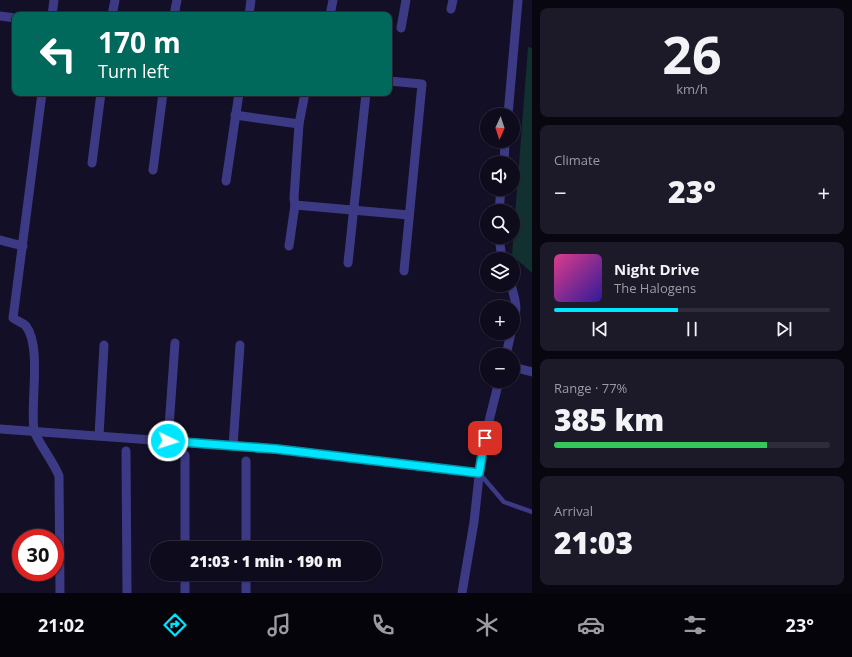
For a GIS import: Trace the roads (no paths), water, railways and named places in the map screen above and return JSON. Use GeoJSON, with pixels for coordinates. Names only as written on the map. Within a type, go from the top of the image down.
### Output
{"type":"FeatureCollection","features":[{"type":"Feature","properties":{"kind":"street"},"geometry":{"type":"LineString","coordinates":[[52,12],[54,0]]}},
{"type":"Feature","properties":{"kind":"street"},"geometry":{"type":"LineString","coordinates":[[113,12],[115,0]]}},
{"type":"Feature","properties":{"kind":"street"},"geometry":{"type":"LineString","coordinates":[[175,12],[177,0]]}},
{"type":"Feature","properties":{"kind":"street"},"geometry":{"type":"LineString","coordinates":[[249,12],[251,0]]}},
{"type":"Feature","properties":{"kind":"street"},"geometry":{"type":"LineString","coordinates":[[331,12],[333,0]]}},
{"type":"Feature","properties":{"kind":"street"},"geometry":{"type":"LineString","coordinates":[[401,28],[406,0]]}},
{"type":"Feature","properties":{"kind":"street"},"geometry":{"type":"LineString","coordinates":[[509,108],[518,0]]}},
{"type":"Feature","properties":{"kind":"street"},"geometry":{"type":"LineString","coordinates":[[0,16],[12,18]]}},
{"type":"Feature","properties":{"kind":"street"},"geometry":{"type":"LineString","coordinates":[[392,81],[422,84],[404,272]]}},
{"type":"Feature","properties":{"kind":"street"},"geometry":{"type":"LineString","coordinates":[[42,96],[13,318],[26,326],[32,338],[34,370],[34,431],[56,467],[59,476],[60,593]]}},
{"type":"Feature","properties":{"kind":"street"},"geometry":{"type":"LineString","coordinates":[[92,163],[101,96]]}},
{"type":"Feature","properties":{"kind":"street"},"geometry":{"type":"LineString","coordinates":[[153,170],[163,96]]}},
{"type":"Feature","properties":{"kind":"street"},"geometry":{"type":"LineString","coordinates":[[226,181],[238,96]]}},
{"type":"Feature","properties":{"kind":"street"},"geometry":{"type":"LineString","coordinates":[[289,246],[295,205],[294,198],[298,124],[303,96]]}},
{"type":"Feature","properties":{"kind":"street"},"geometry":{"type":"LineString","coordinates":[[348,263],[366,96]]}},
{"type":"Feature","properties":{"kind":"street"},"geometry":{"type":"LineString","coordinates":[[235,115],[298,124]]}},
{"type":"Feature","properties":{"kind":"street"},"geometry":{"type":"LineString","coordinates":[[295,205],[409,215]]}},
{"type":"Feature","properties":{"kind":"street"},"geometry":{"type":"LineString","coordinates":[[0,240],[23,246]]}},
{"type":"Feature","properties":{"kind":"street"},"geometry":{"type":"LineString","coordinates":[[168,441],[175,343]]}},
{"type":"Feature","properties":{"kind":"street"},"geometry":{"type":"LineString","coordinates":[[99,436],[104,345]]}},
{"type":"Feature","properties":{"kind":"street"},"geometry":{"type":"LineString","coordinates":[[233,446],[240,345]]}},
{"type":"Feature","properties":{"kind":"street"},"geometry":{"type":"LineString","coordinates":[[520,369],[532,372]]}},
{"type":"Feature","properties":{"kind":"street"},"geometry":{"type":"LineString","coordinates":[[462,593],[474,522],[482,449],[497,388]]}},
{"type":"Feature","properties":{"kind":"street"},"geometry":{"type":"LineString","coordinates":[[0,429],[276,449],[479,473]]}},
{"type":"Feature","properties":{"kind":"street"},"geometry":{"type":"LineString","coordinates":[[126,451],[126,593]]}},
{"type":"Feature","properties":{"kind":"street"},"geometry":{"type":"LineString","coordinates":[[185,455],[185,541]]}},
{"type":"Feature","properties":{"kind":"street"},"geometry":{"type":"LineString","coordinates":[[246,461],[246,541]]}},
{"type":"Feature","properties":{"kind":"street"},"geometry":{"type":"LineString","coordinates":[[185,581],[185,593]]}},
{"type":"Feature","properties":{"kind":"street"},"geometry":{"type":"LineString","coordinates":[[246,581],[246,593]]}},
{"type":"Feature","properties":{"kind":"lane"},"geometry":{"type":"LineString","coordinates":[[479,473],[504,502],[532,512]]}}]}
